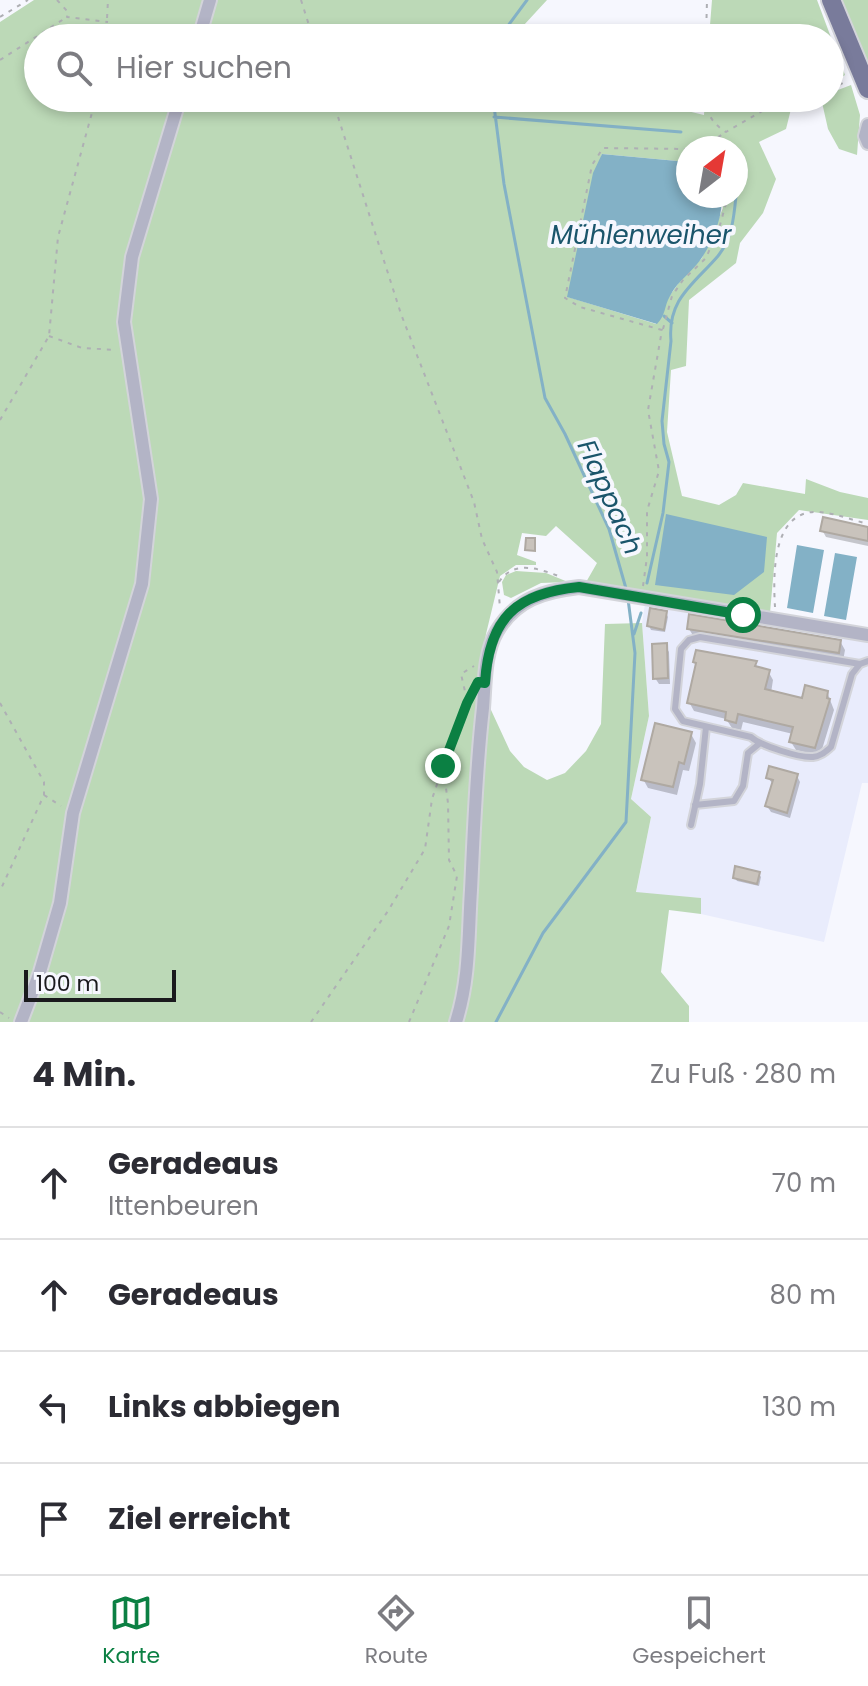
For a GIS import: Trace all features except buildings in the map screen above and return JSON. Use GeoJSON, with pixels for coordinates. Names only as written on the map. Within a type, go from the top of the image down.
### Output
{"type":"FeatureCollection","features":[{"type":"Feature","properties":{"kind":"main road"},"geometry":{"type":"LineString","coordinates":[[828,1],[839,24]]}},
{"type":"Feature","properties":{"kind":"main road"},"geometry":{"type":"LineString","coordinates":[[844,36],[865,82]]}},
{"type":"Feature","properties":{"kind":"street"},"geometry":{"type":"LineString","coordinates":[[203,24],[210,0]]}},
{"type":"Feature","properties":{"kind":"street"},"geometry":{"type":"LineString","coordinates":[[19,1022],[40,972],[60,903],[73,813],[142,584],[151,499],[124,322],[132,257],[176,112]]}},
{"type":"Feature","properties":{"kind":"street"},"geometry":{"type":"LineString","coordinates":[[868,125],[865,136],[868,143]]}},
{"type":"Feature","properties":{"kind":"street"},"geometry":{"type":"LineString","coordinates":[[456,1022],[468,966],[475,802],[485,683],[491,643],[507,616],[528,598],[552,590],[579,587],[868,635]]}},
{"type":"Feature","properties":{"kind":"lane"},"geometry":{"type":"LineString","coordinates":[[700,637],[864,663],[852,674],[831,747],[822,755],[811,758],[759,744],[751,737],[683,721],[675,709],[681,649],[689,640],[700,637]]}},
{"type":"Feature","properties":{"kind":"lane"},"geometry":{"type":"LineString","coordinates":[[691,825],[706,727]]}},
{"type":"Feature","properties":{"kind":"lane"},"geometry":{"type":"LineString","coordinates":[[695,805],[734,801],[743,786],[748,753],[759,744]]}},
{"type":"Feature","properties":{"kind":"path"},"geometry":{"type":"LineString","coordinates":[[0,17],[28,0]]}},
{"type":"Feature","properties":{"kind":"path"},"geometry":{"type":"LineString","coordinates":[[57,0],[68,12],[67,17]]}},
{"type":"Feature","properties":{"kind":"path"},"geometry":{"type":"LineString","coordinates":[[56,24],[67,17],[108,22],[108,0]]}},
{"type":"Feature","properties":{"kind":"path"},"geometry":{"type":"LineString","coordinates":[[301,0],[309,24]]}},
{"type":"Feature","properties":{"kind":"path"},"geometry":{"type":"LineString","coordinates":[[706,24],[707,0]]}},
{"type":"Feature","properties":{"kind":"path"},"geometry":{"type":"LineString","coordinates":[[0,60],[24,45]]}},
{"type":"Feature","properties":{"kind":"path"},"geometry":{"type":"LineString","coordinates":[[844,86],[865,82]]}},
{"type":"Feature","properties":{"kind":"path"},"geometry":{"type":"LineString","coordinates":[[0,420],[49,336],[58,237],[92,112]]}},
{"type":"Feature","properties":{"kind":"path"},"geometry":{"type":"LineString","coordinates":[[336,112],[401,314],[474,502],[482,539],[497,572],[499,606],[507,616]]}},
{"type":"Feature","properties":{"kind":"path"},"geometry":{"type":"LineString","coordinates":[[708,112],[713,122],[726,132]]}},
{"type":"Feature","properties":{"kind":"path"},"geometry":{"type":"LineString","coordinates":[[720,136],[761,112]]}},
{"type":"Feature","properties":{"kind":"path"},"geometry":{"type":"LineString","coordinates":[[662,330],[580,307],[565,298],[592,165],[603,148],[676,149]]}},
{"type":"Feature","properties":{"kind":"path"},"geometry":{"type":"LineString","coordinates":[[638,599],[647,557],[647,511],[659,471],[648,410],[662,330],[672,296],[683,280],[706,258],[725,208]]}},
{"type":"Feature","properties":{"kind":"path"},"geometry":{"type":"LineString","coordinates":[[49,336],[82,348],[129,352]]}},
{"type":"Feature","properties":{"kind":"path"},"geometry":{"type":"LineString","coordinates":[[776,621],[776,566],[780,539],[788,523],[798,515],[818,512],[868,524]]}},
{"type":"Feature","properties":{"kind":"path"},"geometry":{"type":"LineString","coordinates":[[498,583],[505,574],[522,567],[560,576],[579,587]]}},
{"type":"Feature","properties":{"kind":"path"},"geometry":{"type":"LineString","coordinates":[[467,703],[461,674],[489,657]]}},
{"type":"Feature","properties":{"kind":"path"},"geometry":{"type":"LineString","coordinates":[[311,1022],[388,911],[425,849],[432,799],[443,766],[467,703],[478,682],[485,683]]}},
{"type":"Feature","properties":{"kind":"path"},"geometry":{"type":"LineString","coordinates":[[0,703],[44,782],[44,795],[0,891]]}},
{"type":"Feature","properties":{"kind":"path"},"geometry":{"type":"LineString","coordinates":[[409,1022],[449,926],[457,876],[449,860],[448,803],[443,766]]}},
{"type":"Feature","properties":{"kind":"path"},"geometry":{"type":"LineString","coordinates":[[44,795],[73,813]]}},
{"type":"Feature","properties":{"kind":"path"},"geometry":{"type":"LineString","coordinates":[[0,1012],[19,1022]]}},
{"type":"Feature","properties":{"kind":"shaded area"},"geometry":{"type":"Polygon","coordinates":[[[645,604],[868,640],[868,783],[862,783],[824,942],[701,914],[700,898],[636,893],[651,817],[631,799],[649,716],[642,623],[645,604]]]}},
{"type":"Feature","properties":{"kind":"green space"},"geometry":{"type":"Polygon","coordinates":[[[34,0],[547,0],[525,24],[24,24],[24,112],[691,112],[704,115],[704,112],[790,112],[786,129],[759,142],[776,179],[763,213],[740,243],[736,263],[689,300],[686,366],[671,370],[667,432],[682,496],[719,505],[736,495],[743,483],[805,494],[806,479],[840,492],[868,498],[868,520],[799,510],[777,533],[770,613],[585,584],[597,563],[556,526],[546,536],[522,533],[517,555],[536,562],[536,565],[516,565],[500,576],[486,634],[479,684],[510,751],[524,767],[547,780],[565,773],[586,751],[601,724],[605,624],[642,623],[649,716],[631,799],[651,817],[636,892],[701,898],[701,914],[669,910],[661,972],[689,1006],[689,1022],[0,1022],[0,22],[34,0]],[[676,136],[676,161],[602,154],[568,297],[656,324],[668,298],[702,258],[723,208],[748,208],[748,136],[676,136]]]}},
{"type":"Feature","properties":{"kind":"green space"},"geometry":{"type":"Polygon","coordinates":[[[712,0],[817,0],[826,24],[710,24],[712,0]]]}},
{"type":"Feature","properties":{"kind":"green space"},"geometry":{"type":"Polygon","coordinates":[[[831,0],[868,0],[868,74],[844,24],[831,0]]]}},
{"type":"Feature","properties":{"kind":"green space"},"geometry":{"type":"Polygon","coordinates":[[[851,85],[860,115],[857,155],[839,149],[828,129],[824,112],[844,112],[844,88],[851,85]]]}},
{"type":"Feature","properties":{"kind":"green space"},"geometry":{"type":"Polygon","coordinates":[[[516,571],[546,573],[568,582],[541,583],[511,598],[504,595],[502,582],[506,575],[516,571]]]}},
{"type":"Feature","properties":{"kind":"water","name":"Mühlenweiher"},"geometry":{"type":"Polygon","coordinates":[[[602,154],[676,161],[676,208],[720,208],[710,242],[699,261],[673,290],[657,324],[567,297],[593,173],[602,154]]]}},
{"type":"Feature","properties":{"kind":"water"},"geometry":{"type":"Polygon","coordinates":[[[666,514],[767,537],[764,572],[734,595],[655,585],[666,514]]]}},
{"type":"Feature","properties":{"kind":"water"},"geometry":{"type":"Polygon","coordinates":[[[797,545],[824,550],[813,613],[787,608],[797,545]]]}},
{"type":"Feature","properties":{"kind":"water"},"geometry":{"type":"Polygon","coordinates":[[[835,553],[857,557],[846,620],[824,616],[835,553]]]}},
{"type":"Feature","properties":{"kind":"waterway","name":"Flappach"},"geometry":{"type":"LineString","coordinates":[[509,24],[527,0]]}},
{"type":"Feature","properties":{"kind":"waterway","name":"Flappach"},"geometry":{"type":"LineString","coordinates":[[495,112],[504,184],[545,398],[609,529],[627,592]]}},
{"type":"Feature","properties":{"kind":"waterway"},"geometry":{"type":"LineString","coordinates":[[494,117],[681,132]]}},
{"type":"Feature","properties":{"kind":"waterway"},"geometry":{"type":"LineString","coordinates":[[647,583],[663,513],[669,462],[662,421],[673,314],[684,293],[718,256],[729,235],[734,208]]}},
{"type":"Feature","properties":{"kind":"waterway"},"geometry":{"type":"LineString","coordinates":[[664,316],[672,323]]}},
{"type":"Feature","properties":{"kind":"waterway","name":"Flappach"},"geometry":{"type":"LineString","coordinates":[[496,1022],[543,933],[626,822],[635,653],[628,599]]}},
{"type":"Feature","properties":{"kind":"waterway"},"geometry":{"type":"LineString","coordinates":[[634,634],[641,613]]}},
{"type":"Feature","properties":{"kind":"route"},"geometry":{"type":"LineString","coordinates":[[443,766],[467,703],[478,682],[485,683],[491,643],[496,633],[507,616],[528,598],[552,590],[579,587],[743,615]]}}]}
